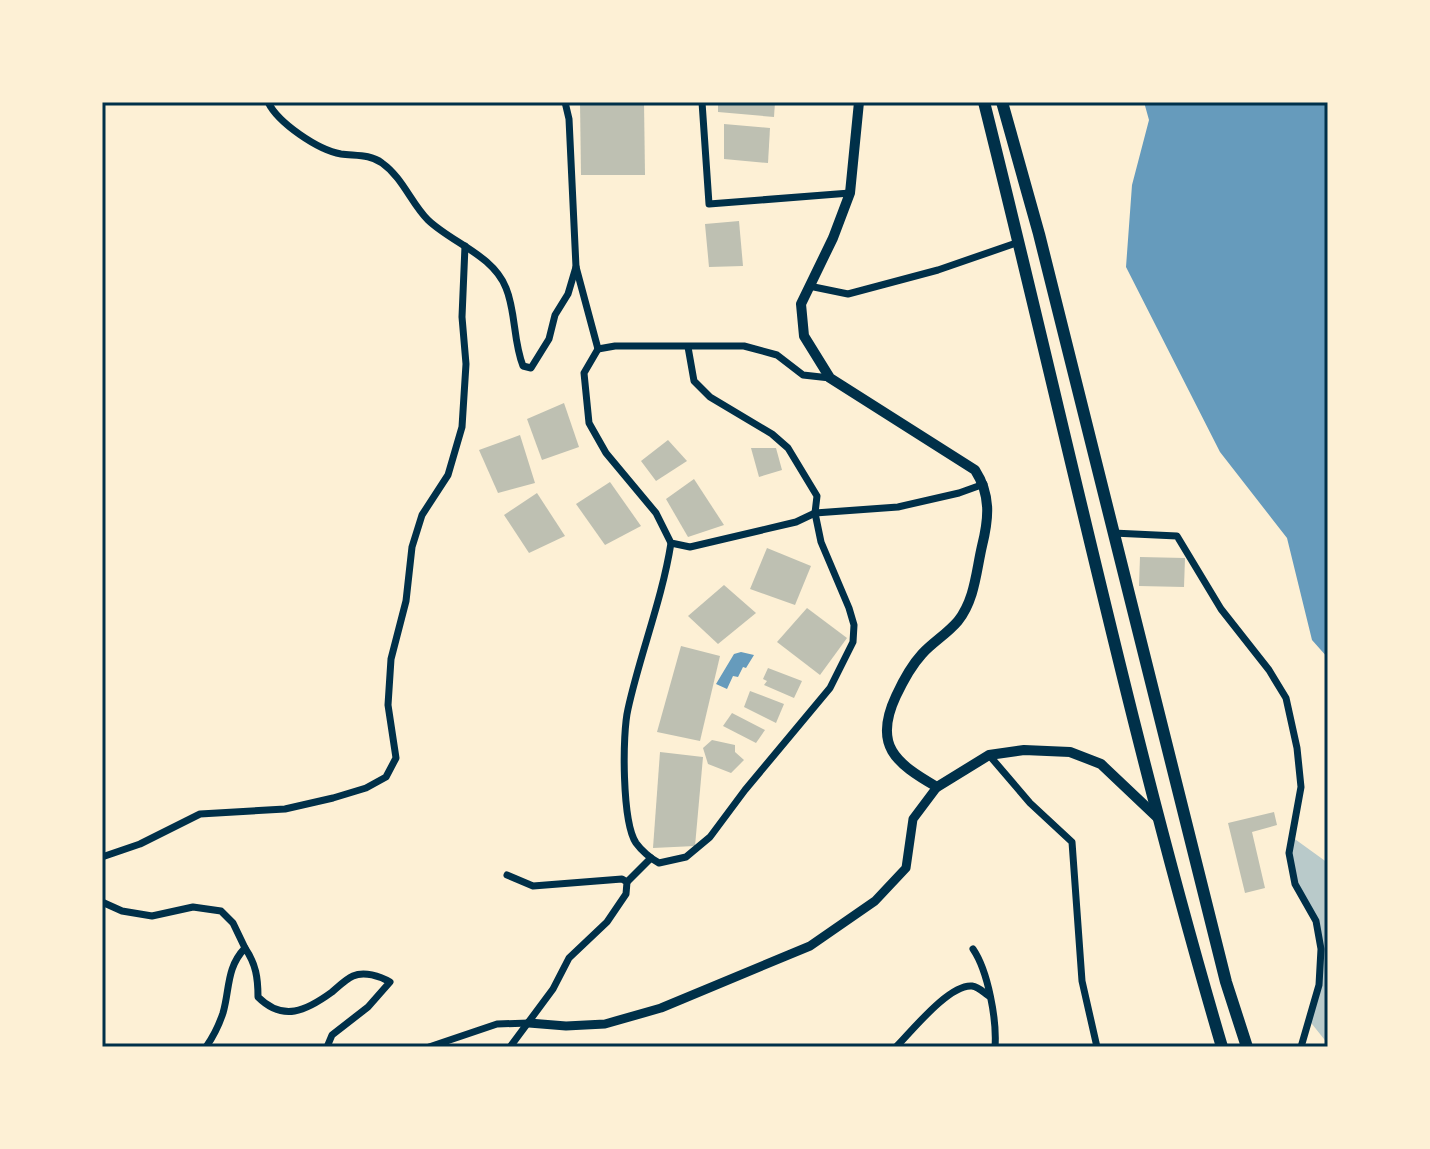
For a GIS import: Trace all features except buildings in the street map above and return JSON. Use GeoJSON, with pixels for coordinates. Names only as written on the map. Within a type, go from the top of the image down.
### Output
{"type":"FeatureCollection","features":[{"type":"Feature","properties":{"kind":"highway"},"geometry":{"type":"LineString","coordinates":[[984,102],[1150,786],[1222,1047]]}},
{"type":"Feature","properties":{"kind":"highway"},"geometry":{"type":"LineString","coordinates":[[1002,102],[1039,234],[1226,982],[1247,1047]]}},
{"type":"Feature","properties":{"kind":"main road"},"geometry":{"type":"LineString","coordinates":[[859,102],[850,193],[833,238],[801,304],[804,336],[830,378],[975,470],[984,484],[989,502],[971,598],[958,620],[914,662],[897,692],[885,733],[899,758],[912,772],[937,787],[989,755],[1024,750],[1070,752],[1087,757],[1101,764],[1159,819]]}},
{"type":"Feature","properties":{"kind":"street"},"geometry":{"type":"LineString","coordinates":[[268,102],[292,130],[318,144],[338,154],[380,160],[395,174],[428,219],[490,265],[506,287],[523,366],[531,368],[549,339],[555,315],[568,294],[576,267]]}},
{"type":"Feature","properties":{"kind":"street"},"geometry":{"type":"LineString","coordinates":[[565,102],[569,119],[576,267],[598,349],[584,373],[589,423],[606,453],[656,513],[671,543],[667,569],[627,713],[625,780],[628,820],[635,842],[659,863],[686,857],[710,837],[830,688],[853,642],[854,625],[821,542],[815,513],[817,496],[788,448],[772,434],[710,397],[694,381],[688,347]]}},
{"type":"Feature","properties":{"kind":"street"},"geometry":{"type":"LineString","coordinates":[[702,102],[709,204],[850,193]]}},
{"type":"Feature","properties":{"kind":"street"},"geometry":{"type":"LineString","coordinates":[[809,286],[848,294],[938,270],[1019,242]]}},
{"type":"Feature","properties":{"kind":"street"},"geometry":{"type":"LineString","coordinates":[[102,857],[140,844],[200,814],[285,809],[366,788],[386,777],[396,758],[388,705],[391,659],[406,601],[412,547],[422,515],[448,475],[462,427],[466,364],[462,317],[465,246]]}},
{"type":"Feature","properties":{"kind":"street"},"geometry":{"type":"LineString","coordinates":[[598,349],[615,346],[744,346],[777,355],[803,375],[830,378]]}},
{"type":"Feature","properties":{"kind":"street"},"geometry":{"type":"LineString","coordinates":[[671,543],[690,547],[796,522],[815,513],[898,507],[984,484]]}},
{"type":"Feature","properties":{"kind":"street"},"geometry":{"type":"LineString","coordinates":[[1113,533],[1177,536],[1221,609],[1269,670],[1286,698],[1297,748],[1301,787],[1289,853],[1295,884],[1316,921],[1321,949],[1319,985],[1301,1047]]}},
{"type":"Feature","properties":{"kind":"street"},"geometry":{"type":"LineString","coordinates":[[989,755],[1030,803],[1072,842],[1082,981],[1097,1047]]}},
{"type":"Feature","properties":{"kind":"street"},"geometry":{"type":"LineString","coordinates":[[429,1047],[497,1024],[605,1024],[661,1008],[810,946],[875,901],[906,868],[913,819],[937,787]]}},
{"type":"Feature","properties":{"kind":"street"},"geometry":{"type":"LineString","coordinates":[[510,1047],[560,978],[569,958],[607,922],[626,894],[627,882],[651,858]]}},
{"type":"Feature","properties":{"kind":"street"},"geometry":{"type":"LineString","coordinates":[[507,875],[533,886],[614,879],[627,882]]}},
{"type":"Feature","properties":{"kind":"street"},"geometry":{"type":"LineString","coordinates":[[102,902],[122,911],[152,916],[193,907],[221,911],[233,923],[254,961],[258,997],[271,1010],[290,1014],[327,996],[355,975],[378,976],[390,982],[368,1007],[332,1035],[327,1047]]}},
{"type":"Feature","properties":{"kind":"street"},"geometry":{"type":"LineString","coordinates":[[206,1047],[223,1013],[229,974],[245,948]]}},
{"type":"Feature","properties":{"kind":"street"},"geometry":{"type":"LineString","coordinates":[[973,949],[979,958],[994,1017],[995,1047]]}},
{"type":"Feature","properties":{"kind":"street"},"geometry":{"type":"LineString","coordinates":[[896,1047],[940,1002],[962,987],[976,986],[989,996]]}},
{"type":"Feature","properties":{"kind":"shaded area"},"geometry":{"type":"Polygon","coordinates":[[[1292,837],[1328,863],[1328,1044],[1308,1019],[1319,985],[1320,937],[1295,884],[1291,864],[1292,837]]]}},
{"type":"Feature","properties":{"kind":"water"},"geometry":{"type":"Polygon","coordinates":[[[1144,102],[1328,102],[1328,658],[1312,640],[1287,538],[1220,452],[1126,267],[1132,185],[1149,120],[1144,102]]]}},
{"type":"Feature","properties":{"kind":"water"},"geometry":{"type":"Polygon","coordinates":[[[734,654],[754,655],[746,668],[743,667],[738,677],[733,676],[727,689],[716,684],[734,654]]]}}]}
